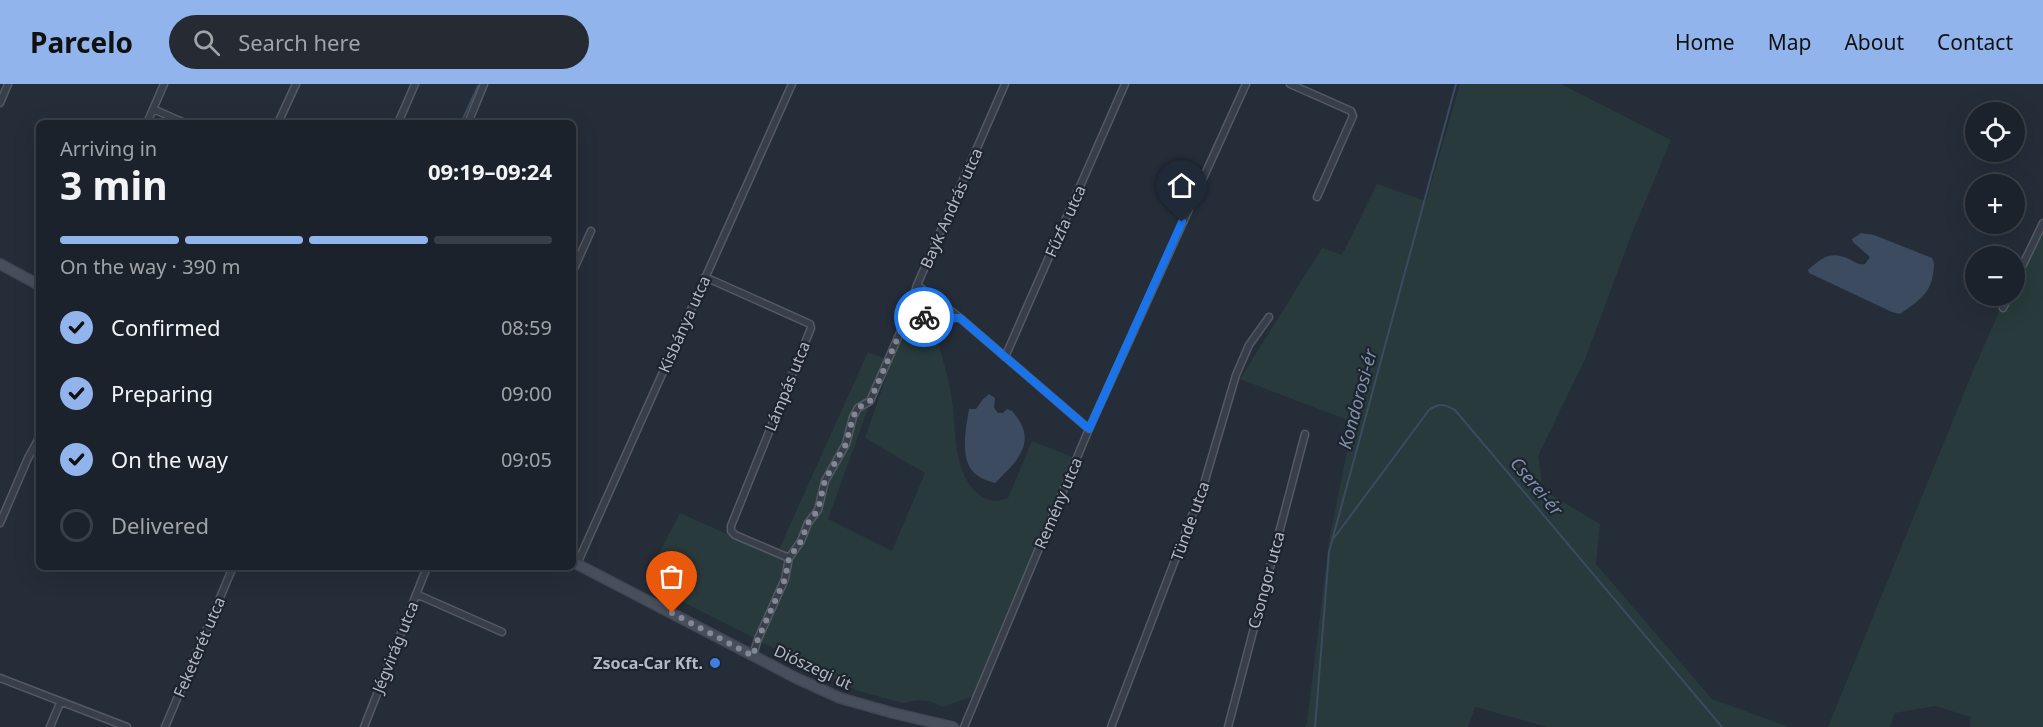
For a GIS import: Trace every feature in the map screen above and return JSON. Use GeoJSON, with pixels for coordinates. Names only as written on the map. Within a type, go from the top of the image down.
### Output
{"type":"FeatureCollection","features":[{"type":"Feature","properties":{"kind":"main road"},"geometry":{"type":"LineString","coordinates":[[0,264],[36,283]]}},
{"type":"Feature","properties":{"kind":"main road","name":"Diószegi út"},"geometry":{"type":"LineString","coordinates":[[576,564],[796,678],[840,698],[953,727]]}},
{"type":"Feature","properties":{"kind":"street"},"geometry":{"type":"LineString","coordinates":[[0,103],[8,84]]}},
{"type":"Feature","properties":{"kind":"street"},"geometry":{"type":"LineString","coordinates":[[148,120],[164,84]]}},
{"type":"Feature","properties":{"kind":"street"},"geometry":{"type":"LineString","coordinates":[[280,120],[296,84]]}},
{"type":"Feature","properties":{"kind":"street"},"geometry":{"type":"LineString","coordinates":[[399,120],[415,84]]}},
{"type":"Feature","properties":{"kind":"street"},"geometry":{"type":"LineString","coordinates":[[469,120],[484,84]]}},
{"type":"Feature","properties":{"kind":"street","name":"Kisbánya utca"},"geometry":{"type":"LineString","coordinates":[[576,561],[792,84]]}},
{"type":"Feature","properties":{"kind":"street","name":"Bayk András utca"},"geometry":{"type":"LineString","coordinates":[[753,656],[758,639],[785,579],[789,558],[801,541],[808,523],[818,510],[825,480],[846,444],[853,417],[858,408],[870,401],[910,310],[917,285],[1005,84]]}},
{"type":"Feature","properties":{"kind":"street","name":"Fűzfa utca"},"geometry":{"type":"LineString","coordinates":[[1005,357],[1125,84]]}},
{"type":"Feature","properties":{"kind":"street","name":"Remény utca"},"geometry":{"type":"LineString","coordinates":[[964,727],[1089,429],[1246,84]]}},
{"type":"Feature","properties":{"kind":"street"},"geometry":{"type":"LineString","coordinates":[[1290,84],[1351,111],[1353,116],[1317,198]]}},
{"type":"Feature","properties":{"kind":"street"},"geometry":{"type":"LineString","coordinates":[[153,109],[178,120]]}},
{"type":"Feature","properties":{"kind":"street"},"geometry":{"type":"LineString","coordinates":[[2025,260],[2043,223]]}},
{"type":"Feature","properties":{"kind":"street"},"geometry":{"type":"LineString","coordinates":[[576,264],[591,231]]}},
{"type":"Feature","properties":{"kind":"street","name":"Lámpás utca"},"geometry":{"type":"LineString","coordinates":[[705,277],[810,324],[811,328],[732,522],[731,531],[735,535],[789,558]]}},
{"type":"Feature","properties":{"kind":"street"},"geometry":{"type":"LineString","coordinates":[[917,285],[960,318],[1089,429]]}},
{"type":"Feature","properties":{"kind":"street"},"geometry":{"type":"LineString","coordinates":[[910,310],[921,316],[960,318]]}},
{"type":"Feature","properties":{"kind":"street","name":"Tünde utca"},"geometry":{"type":"LineString","coordinates":[[1112,727],[1203,487],[1236,375],[1249,345],[1269,317]]}},
{"type":"Feature","properties":{"kind":"street","name":"Csongor utca"},"geometry":{"type":"LineString","coordinates":[[1228,727],[1305,434]]}},
{"type":"Feature","properties":{"kind":"street"},"geometry":{"type":"LineString","coordinates":[[0,523],[36,444]]}},
{"type":"Feature","properties":{"kind":"street","name":"Feketerét utca"},"geometry":{"type":"LineString","coordinates":[[165,727],[232,570]]}},
{"type":"Feature","properties":{"kind":"street","name":"Jégvirág utca"},"geometry":{"type":"LineString","coordinates":[[364,727],[426,570]]}},
{"type":"Feature","properties":{"kind":"street"},"geometry":{"type":"LineString","coordinates":[[416,594],[502,632]]}},
{"type":"Feature","properties":{"kind":"street"},"geometry":{"type":"LineString","coordinates":[[0,678],[127,727]]}},
{"type":"Feature","properties":{"kind":"street"},"geometry":{"type":"LineString","coordinates":[[50,727],[60,703]]}},
{"type":"Feature","properties":{"kind":"shaded area"},"geometry":{"type":"Polygon","coordinates":[[[1460,84],[1561,84],[1671,140],[1632,233],[1586,357],[1538,456],[1543,490],[1600,524],[1596,564],[1712,699],[1789,727],[1548,727],[1475,707],[1468,727],[1305,727],[1329,541],[1353,422],[1240,379],[1322,248],[1342,255],[1377,184],[1426,201],[1460,84]]]}},
{"type":"Feature","properties":{"kind":"shaded area"},"geometry":{"type":"Polygon","coordinates":[[[2037,232],[2043,236],[2043,727],[1970,727],[1971,717],[1935,706],[1895,713],[1890,727],[1828,727],[2002,306],[2025,306],[2025,257],[2037,232]]]}},
{"type":"Feature","properties":{"kind":"shaded area"},"geometry":{"type":"Polygon","coordinates":[[[909,311],[933,327],[949,385],[958,458],[967,481],[975,491],[990,500],[1008,498],[1032,441],[1075,458],[974,696],[943,707],[929,701],[918,700],[903,703],[858,691],[644,582],[680,513],[776,556],[868,352],[886,359],[828,519],[892,551],[925,473],[865,438],[909,311]]]}},
{"type":"Feature","properties":{"kind":"water"},"geometry":{"type":"Polygon","coordinates":[[[1861,233],[1874,235],[1932,258],[1934,262],[1932,280],[1926,292],[1900,314],[1809,273],[1808,270],[1818,262],[1833,255],[1865,264],[1870,257],[1852,239],[1861,233]]]}},
{"type":"Feature","properties":{"kind":"water"},"geometry":{"type":"Polygon","coordinates":[[[989,394],[995,398],[994,408],[998,413],[1003,413],[1007,409],[1016,416],[1024,431],[1025,440],[1019,456],[995,483],[980,477],[972,470],[968,463],[965,445],[969,409],[976,409],[989,394]]]}},
{"type":"Feature","properties":{"kind":"waterway","name":"Kondorosi-ér"},"geometry":{"type":"LineString","coordinates":[[1315,727],[1329,552],[1456,84]]}},
{"type":"Feature","properties":{"kind":"waterway"},"geometry":{"type":"LineString","coordinates":[[462,120],[478,86]]}},
{"type":"Feature","properties":{"kind":"waterway","name":"Cserei-ér"},"geometry":{"type":"LineString","coordinates":[[1334,538],[1429,410],[1439,405],[1451,408],[1722,727]]}},
{"type":"Feature","properties":{"kind":"way so far"},"geometry":{"type":"LineString","coordinates":[[672,613],[753,656],[758,639],[785,579],[789,558],[801,541],[808,523],[818,510],[825,480],[846,444],[853,417],[858,408],[870,401],[910,310],[924,317]]}},
{"type":"Feature","properties":{"kind":"place","name":"Zsoca-Car Kft."},"geometry":{"type":"Point","coordinates":[715,663]}},
{"type":"Feature","properties":{"kind":"route"},"geometry":{"type":"LineString","coordinates":[[924,317],[960,318],[1089,429],[1182,222]]}}]}
